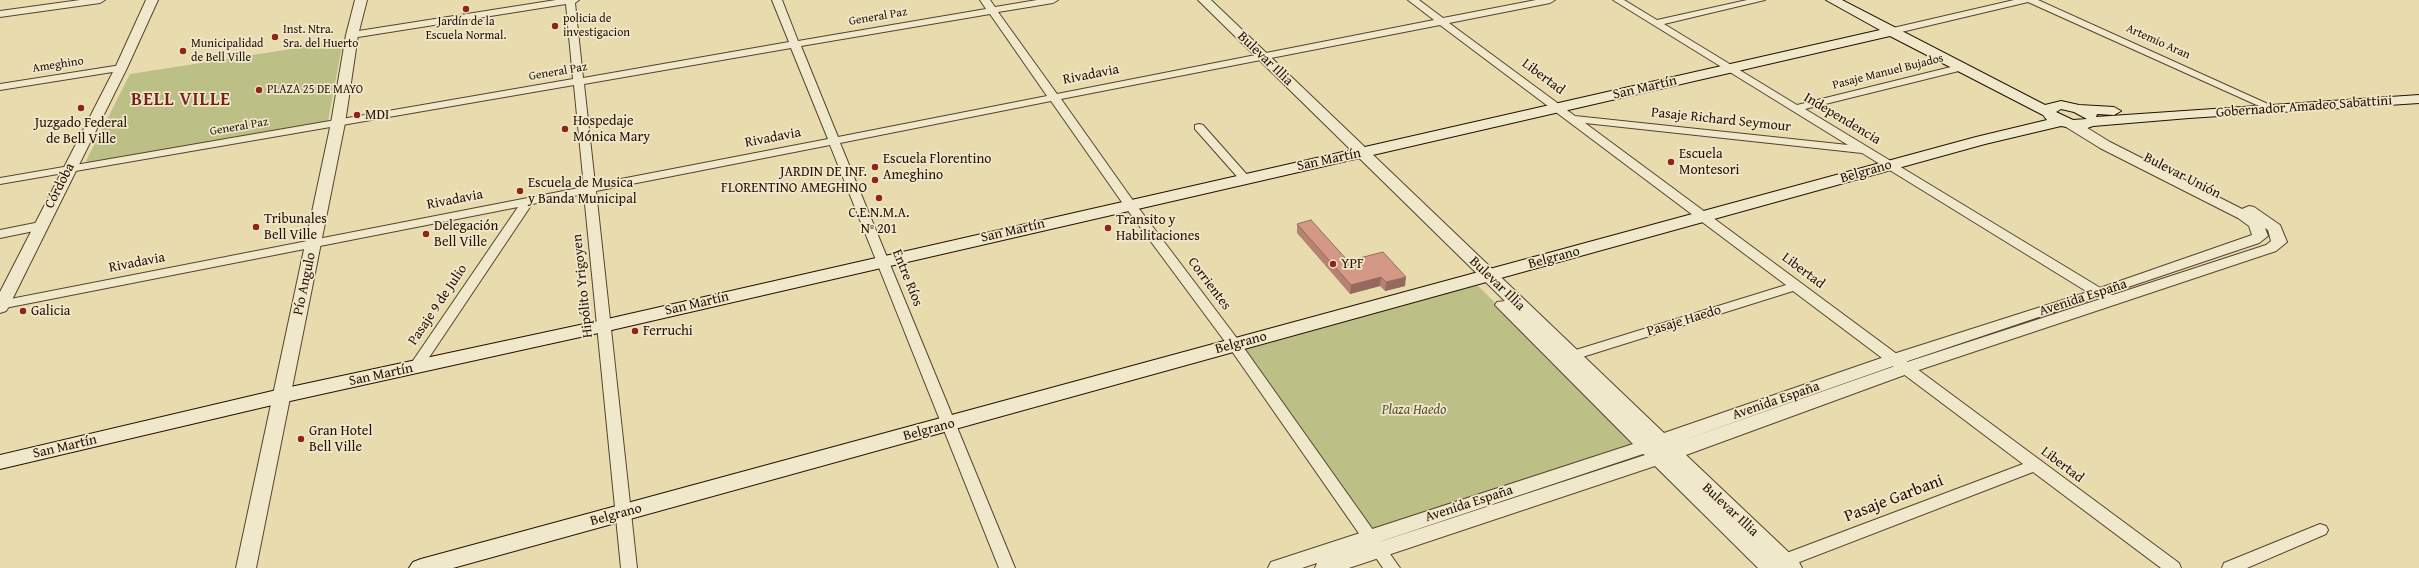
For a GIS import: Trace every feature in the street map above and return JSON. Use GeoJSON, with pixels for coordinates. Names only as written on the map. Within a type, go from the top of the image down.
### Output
{"type":"FeatureCollection","features":[{"type":"Feature","properties":{"kind":"main road","name":"Bulevar Unión"},"geometry":{"type":"LineString","coordinates":[[1832,0],[2060,116]]}},
{"type":"Feature","properties":{"kind":"main road","name":"San Martín"},"geometry":{"type":"LineString","coordinates":[[0,462],[282,396],[603,326],[1893,31]]}},
{"type":"Feature","properties":{"kind":"main road","name":"Gobernador Amadeo Sabattini"},"geometry":{"type":"LineString","coordinates":[[2091,122],[2419,99]]}},
{"type":"Feature","properties":{"kind":"main road","name":"Gobernador Amadeo Sabattini"},"geometry":{"type":"LineString","coordinates":[[2060,116],[2079,109],[2188,114]]}},
{"type":"Feature","properties":{"kind":"main road"},"geometry":{"type":"LineString","coordinates":[[2079,109],[2091,115],[2091,122]]}},
{"type":"Feature","properties":{"kind":"main road","name":"Belgrano"},"geometry":{"type":"LineString","coordinates":[[421,568],[948,425],[1234,344],[1483,278],[1890,166],[2060,116],[2091,122]]}},
{"type":"Feature","properties":{"kind":"street"},"geometry":{"type":"LineString","coordinates":[[0,14],[100,0]]}},
{"type":"Feature","properties":{"kind":"street","name":"Córdoba"},"geometry":{"type":"LineString","coordinates":[[0,306],[68,169],[121,68],[152,0]]}},
{"type":"Feature","properties":{"kind":"street","name":"Pío Angulo"},"geometry":{"type":"LineString","coordinates":[[246,568],[338,123],[352,35],[362,0]]}},
{"type":"Feature","properties":{"kind":"street"},"geometry":{"type":"LineString","coordinates":[[352,35],[571,0]]}},
{"type":"Feature","properties":{"kind":"street","name":"Hipólito Yrigoyen"},"geometry":{"type":"LineString","coordinates":[[571,0],[578,82],[629,568]]}},
{"type":"Feature","properties":{"kind":"street","name":"Entre Ríos"},"geometry":{"type":"LineString","coordinates":[[777,0],[1007,568]]}},
{"type":"Feature","properties":{"kind":"street","name":"General Paz"},"geometry":{"type":"LineString","coordinates":[[0,181],[795,44],[988,5],[1053,0]]}},
{"type":"Feature","properties":{"kind":"street","name":"Bulevar Illia"},"geometry":{"type":"LineString","coordinates":[[1192,0],[1257,58],[1777,566]]}},
{"type":"Feature","properties":{"kind":"street","name":"Bulevar Illia"},"geometry":{"type":"LineString","coordinates":[[1204,0],[1257,58]]}},
{"type":"Feature","properties":{"kind":"street","name":"Libertad"},"geometry":{"type":"LineString","coordinates":[[1413,0],[1898,364],[2173,568]]}},
{"type":"Feature","properties":{"kind":"street","name":"Rivadavia"},"geometry":{"type":"LineString","coordinates":[[0,306],[1550,0]]}},
{"type":"Feature","properties":{"kind":"street","name":"Independencia"},"geometry":{"type":"LineString","coordinates":[[1618,0],[2106,297]]}},
{"type":"Feature","properties":{"kind":"street"},"geometry":{"type":"LineString","coordinates":[[1656,23],[1760,0]]}},
{"type":"Feature","properties":{"kind":"street","name":"San Martín"},"geometry":{"type":"LineString","coordinates":[[1893,31],[2026,0]]}},
{"type":"Feature","properties":{"kind":"street","name":"Artemio Aran"},"geometry":{"type":"LineString","coordinates":[[2030,0],[2274,109]]}},
{"type":"Feature","properties":{"kind":"street","name":"Corrientes"},"geometry":{"type":"LineString","coordinates":[[988,5],[1130,205],[1234,344],[1392,568]]}},
{"type":"Feature","properties":{"kind":"street","name":"Pasaje Manuel Bujados"},"geometry":{"type":"LineString","coordinates":[[1796,108],[1963,67]]}},
{"type":"Feature","properties":{"kind":"street","name":"Ameghino"},"geometry":{"type":"LineString","coordinates":[[0,87],[121,68]]}},
{"type":"Feature","properties":{"kind":"street","name":"Bulevar Unión"},"geometry":{"type":"LineString","coordinates":[[2060,116],[2105,145],[2243,215],[2256,224]]}},
{"type":"Feature","properties":{"kind":"street","name":"Pasaje Richard Seymour"},"geometry":{"type":"LineString","coordinates":[[1572,119],[1866,151]]}},
{"type":"Feature","properties":{"kind":"street","name":"Bulevar Unión"},"geometry":{"type":"LineString","coordinates":[[2091,122],[2117,143],[2261,216],[2275,228]]}},
{"type":"Feature","properties":{"kind":"street"},"geometry":{"type":"LineString","coordinates":[[1199,127],[1245,178]]}},
{"type":"Feature","properties":{"kind":"street","name":"Pasaje 9 de Julio"},"geometry":{"type":"LineString","coordinates":[[415,368],[528,201]]}},
{"type":"Feature","properties":{"kind":"street","name":"Avenida España"},"geometry":{"type":"LineString","coordinates":[[2106,297],[2254,240],[2260,236],[2256,224]]}},
{"type":"Feature","properties":{"kind":"street"},"geometry":{"type":"LineString","coordinates":[[0,234],[40,226]]}},
{"type":"Feature","properties":{"kind":"street","name":"Avenida España"},"geometry":{"type":"LineString","coordinates":[[1278,568],[1374,543],[1658,450],[1898,364],[2106,297],[2271,248],[2279,242],[2275,228]]}},
{"type":"Feature","properties":{"kind":"street","name":"Bulevar Illia"},"geometry":{"type":"LineString","coordinates":[[1483,278],[1571,356],[1658,450]]}},
{"type":"Feature","properties":{"kind":"street","name":"Pasaje Haedo"},"geometry":{"type":"LineString","coordinates":[[1571,356],[1796,286]]}},
{"type":"Feature","properties":{"kind":"street","name":"Pasaje Garbani"},"geometry":{"type":"LineString","coordinates":[[1777,566],[2035,465]]}},
{"type":"Feature","properties":{"kind":"street"},"geometry":{"type":"LineString","coordinates":[[2230,568],[2320,530]]}},
{"type":"Feature","properties":{"kind":"street","name":"Avenida España"},"geometry":{"type":"LineString","coordinates":[[1325,568],[1374,543]]}},
{"type":"Feature","properties":{"kind":"green space"},"geometry":{"type":"Polygon","coordinates":[[[343,41],[328,121],[91,163],[86,161],[130,74],[343,41]]]}},
{"type":"Feature","properties":{"kind":"green space","name":"Plaza Haedo"},"geometry":{"type":"Polygon","coordinates":[[[1477,285],[1638,442],[1372,533],[1241,351],[1477,285]]]}},
{"type":"Feature","properties":{"kind":"building"},"geometry":{"type":"Polygon","coordinates":[[[1311,220],[1348,261],[1383,252],[1406,277],[1386,282],[1381,277],[1351,285],[1297,224],[1311,220]]]}},
{"type":"Feature","properties":{"kind":"place","name":"Jardín de la Escuela Normal."},"geometry":{"type":"Point","coordinates":[466,9]}},
{"type":"Feature","properties":{"kind":"place","name":"policia de investigacion"},"geometry":{"type":"Point","coordinates":[555,26]}},
{"type":"Feature","properties":{"kind":"place","name":"Inst. Ntra. Sra. del Huerto"},"geometry":{"type":"Point","coordinates":[275,37]}},
{"type":"Feature","properties":{"kind":"place","name":"Municipalidad de Bell Ville"},"geometry":{"type":"Point","coordinates":[183,51]}},
{"type":"Feature","properties":{"kind":"place","name":"PLAZA 25 DE MAYO"},"geometry":{"type":"Point","coordinates":[259,90]}},
{"type":"Feature","properties":{"kind":"place","name":"Juzgado Federal de Bell Ville"},"geometry":{"type":"Point","coordinates":[81,108]}},
{"type":"Feature","properties":{"kind":"place","name":"MDI"},"geometry":{"type":"Point","coordinates":[357,115]}},
{"type":"Feature","properties":{"kind":"place","name":"Hospedaje Mónica Mary"},"geometry":{"type":"Point","coordinates":[565,129]}},
{"type":"Feature","properties":{"kind":"place","name":"Escuela Montesori"},"geometry":{"type":"Point","coordinates":[1671,162]}},
{"type":"Feature","properties":{"kind":"place","name":"Escuela Florentino Ameghino"},"geometry":{"type":"Point","coordinates":[875,167]}},
{"type":"Feature","properties":{"kind":"place","name":"JARDIN DE INF. FLORENTINO AMEGHINO"},"geometry":{"type":"Point","coordinates":[875,180]}},
{"type":"Feature","properties":{"kind":"place","name":"Escuela de Musica y Banda Municipal"},"geometry":{"type":"Point","coordinates":[520,191]}},
{"type":"Feature","properties":{"kind":"place","name":"C.E.N.M.A. Nº 201"},"geometry":{"type":"Point","coordinates":[879,198]}},
{"type":"Feature","properties":{"kind":"place","name":"Tribunales Bell Ville"},"geometry":{"type":"Point","coordinates":[256,227]}},
{"type":"Feature","properties":{"kind":"place","name":"Transito y Habilitaciones"},"geometry":{"type":"Point","coordinates":[1108,228]}},
{"type":"Feature","properties":{"kind":"place","name":"Delegación Bell Ville"},"geometry":{"type":"Point","coordinates":[426,234]}},
{"type":"Feature","properties":{"kind":"place","name":"YPF"},"geometry":{"type":"Point","coordinates":[1333,264]}},
{"type":"Feature","properties":{"kind":"place","name":"Galicia"},"geometry":{"type":"Point","coordinates":[23,311]}},
{"type":"Feature","properties":{"kind":"place","name":"Ferruchi"},"geometry":{"type":"Point","coordinates":[635,331]}},
{"type":"Feature","properties":{"kind":"place","name":"Gran Hotel Bell Ville"},"geometry":{"type":"Point","coordinates":[301,439]}},
{"type":"Feature","properties":{"kind":"district","name":"BELL VILLE"},"geometry":{"type":"Point","coordinates":[181,100]}}]}
